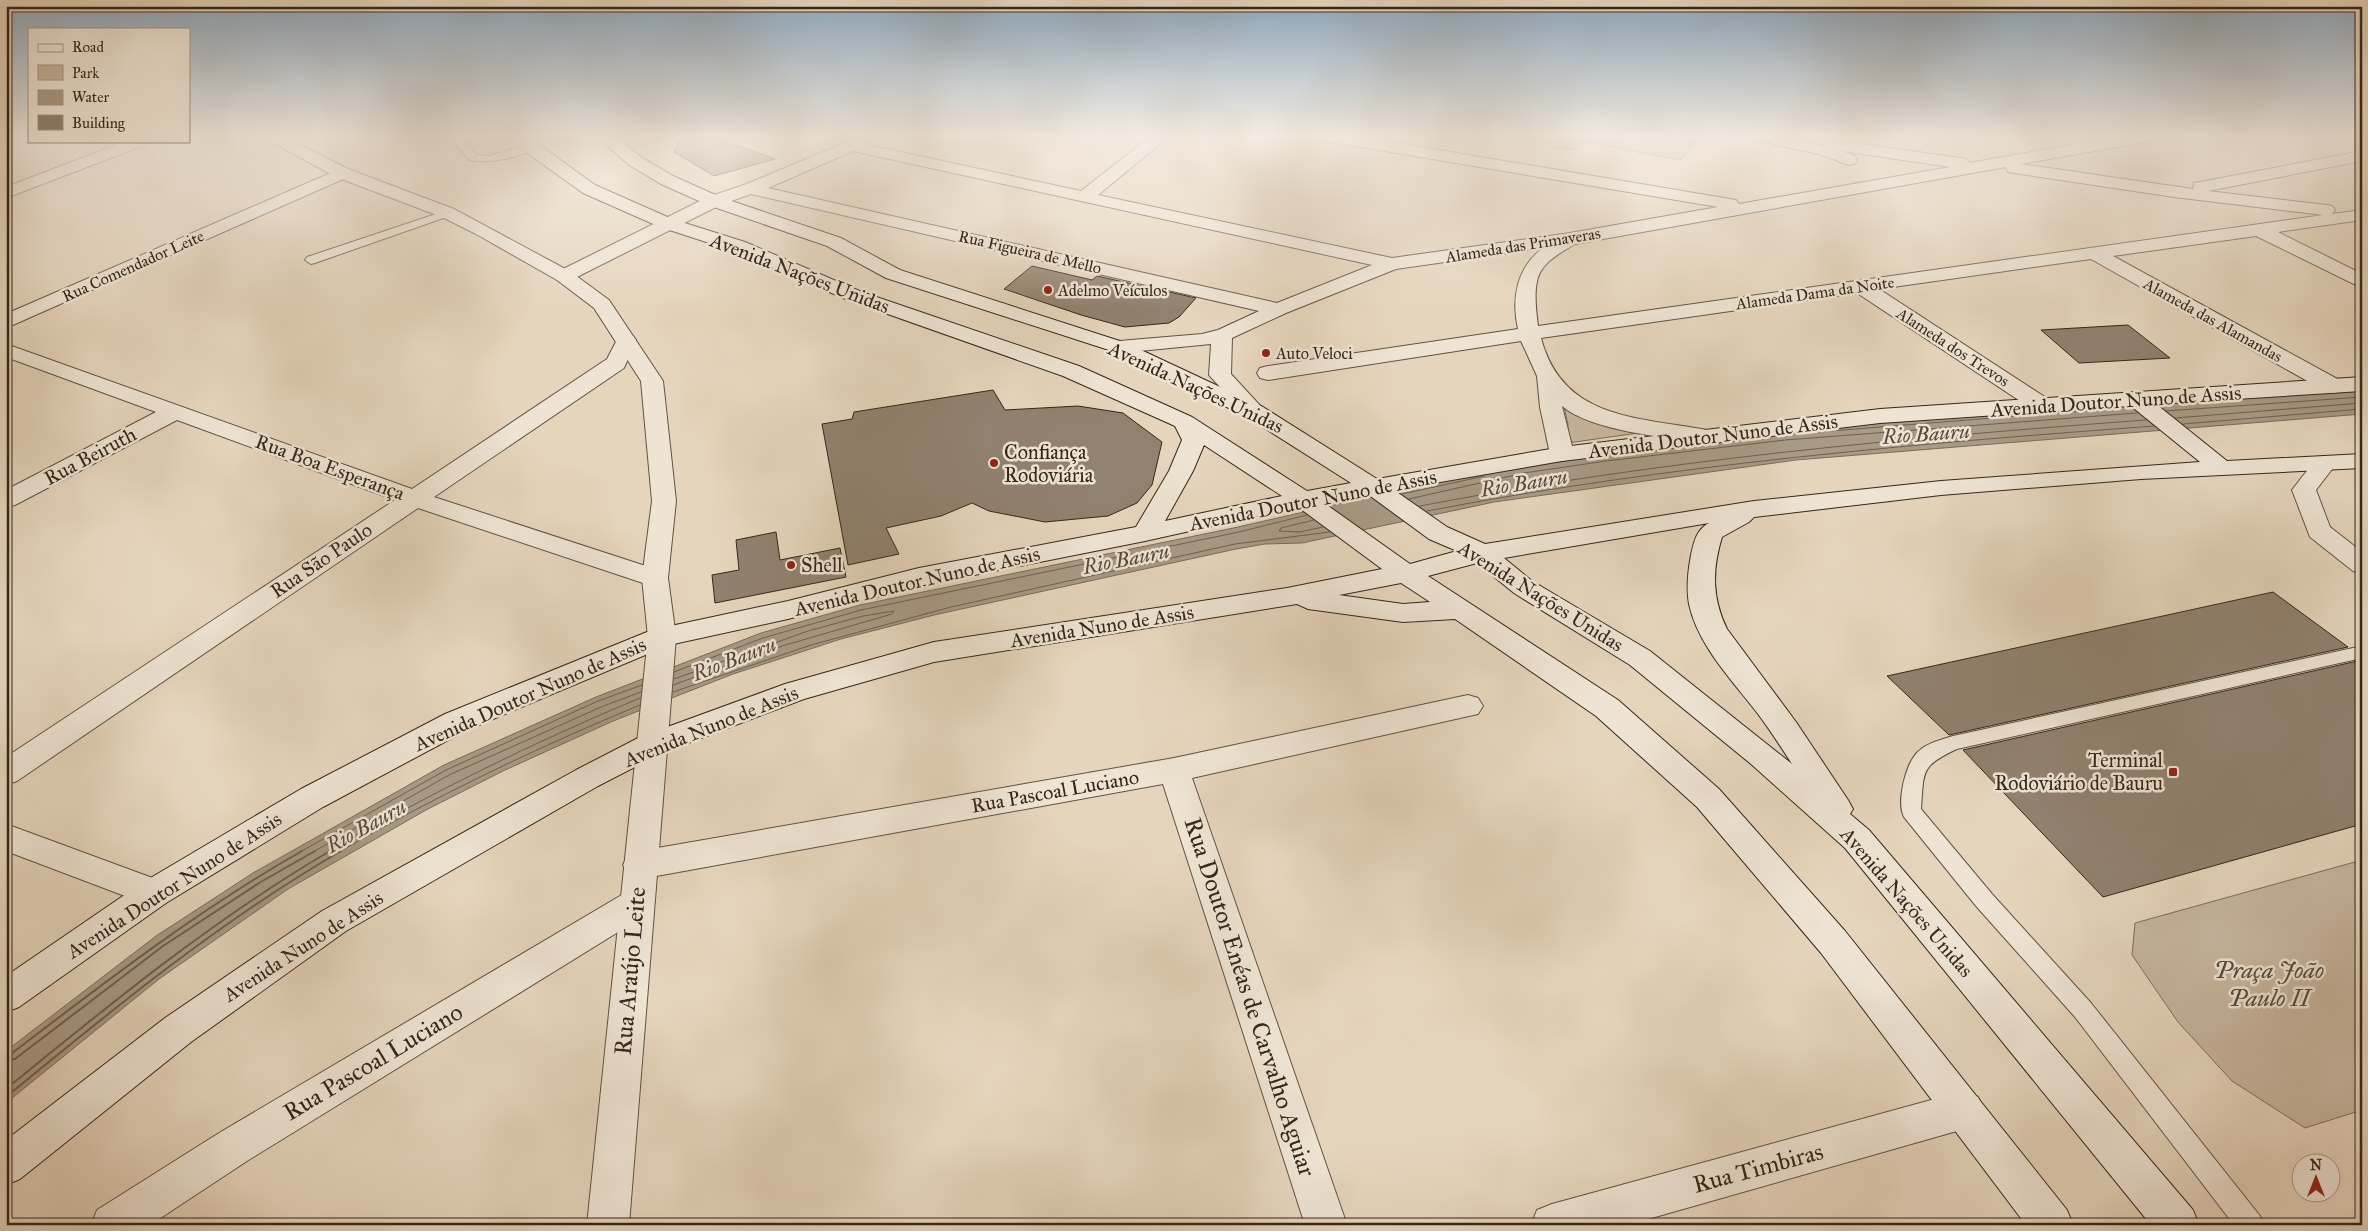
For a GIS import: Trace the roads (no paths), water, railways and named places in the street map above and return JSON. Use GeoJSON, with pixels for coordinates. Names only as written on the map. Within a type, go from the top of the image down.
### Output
{"type":"FeatureCollection","features":[{"type":"Feature","properties":{"kind":"street","name":"Rua Comendador Leite"},"geometry":{"type":"LineString","coordinates":[[6,322],[298,192]]}},
{"type":"Feature","properties":{"kind":"street","name":"Rua Araújo Leite"},"geometry":{"type":"LineString","coordinates":[[395,192],[448,212],[564,276],[602,304],[652,381],[664,501],[655,578],[660,650],[608,1225]]}},
{"type":"Feature","properties":{"kind":"street","name":"Avenida Nações Unidas"},"geometry":{"type":"LineString","coordinates":[[597,192],[666,223],[738,246],[855,296],[1071,372],[1184,422],[1306,501],[1368,548],[1458,610],[1607,708],[1708,798],[1833,942],[2052,1225]]}},
{"type":"Feature","properties":{"kind":"street","name":"Avenida Nações Unidas"},"geometry":{"type":"LineString","coordinates":[[695,192],[714,201],[834,242],[893,274],[1118,347],[1256,412],[1438,533],[1482,553],[1524,587],[1640,658],[1762,756],[1857,839],[2178,1225]]}},
{"type":"Feature","properties":{"kind":"street"},"geometry":{"type":"LineString","coordinates":[[564,276],[666,223],[714,201],[740,192]]}},
{"type":"Feature","properties":{"kind":"street","name":"Rua Figueira de Mello"},"geometry":{"type":"LineString","coordinates":[[765,192],[1279,309]]}},
{"type":"Feature","properties":{"kind":"street","name":"Alameda das Primaveras"},"geometry":{"type":"LineString","coordinates":[[1071,192],[1392,264]]}},
{"type":"Feature","properties":{"kind":"street"},"geometry":{"type":"LineString","coordinates":[[1085,196],[1090,192]]}},
{"type":"Feature","properties":{"kind":"street"},"geometry":{"type":"LineString","coordinates":[[1661,192],[1748,207]]}},
{"type":"Feature","properties":{"kind":"street","name":"Alameda das Primaveras"},"geometry":{"type":"LineString","coordinates":[[1118,347],[1175,343],[1225,334],[1279,309],[1392,264],[1570,239],[1833,192]]}},
{"type":"Feature","properties":{"kind":"street"},"geometry":{"type":"LineString","coordinates":[[2178,192],[2362,215]]}},
{"type":"Feature","properties":{"kind":"street","name":"Alameda Dama da Noite"},"geometry":{"type":"LineString","coordinates":[[1268,373],[1530,333],[2362,215]]}},
{"type":"Feature","properties":{"kind":"street"},"geometry":{"type":"LineString","coordinates":[[2259,230],[2362,282]]}},
{"type":"Feature","properties":{"kind":"street"},"geometry":{"type":"LineString","coordinates":[[1562,454],[1551,408],[1547,377],[1534,349],[1524,296],[1532,270],[1547,254],[1570,239]]}},
{"type":"Feature","properties":{"kind":"street"},"geometry":{"type":"LineString","coordinates":[[1499,250],[1526,259],[1532,270]]}},
{"type":"Feature","properties":{"kind":"street","name":"Alameda das Alamandas"},"geometry":{"type":"LineString","coordinates":[[2094,253],[2333,386]]}},
{"type":"Feature","properties":{"kind":"street"},"geometry":{"type":"LineString","coordinates":[[855,296],[893,274]]}},
{"type":"Feature","properties":{"kind":"street","name":"Alameda dos Trevos"},"geometry":{"type":"LineString","coordinates":[[1862,287],[2043,406]]}},
{"type":"Feature","properties":{"kind":"street"},"geometry":{"type":"LineString","coordinates":[[1225,334],[1222,338],[1220,375],[1256,412]]}},
{"type":"Feature","properties":{"kind":"street","name":"Rua São Paulo"},"geometry":{"type":"LineString","coordinates":[[6,773],[616,363],[626,340]]}},
{"type":"Feature","properties":{"kind":"street","name":"Rua Boa Esperança"},"geometry":{"type":"LineString","coordinates":[[6,350],[414,498],[655,578]]}},
{"type":"Feature","properties":{"kind":"street"},"geometry":{"type":"LineString","coordinates":[[1547,377],[1574,404],[1610,419],[1702,436]]}},
{"type":"Feature","properties":{"kind":"street","name":"Avenida Doutor Nuno de Assis"},"geometry":{"type":"LineString","coordinates":[[6,996],[154,894],[312,798],[456,722],[660,650],[788,610],[919,576],[1306,501],[1376,490],[1562,454],[1880,416],[2362,384]]}},
{"type":"Feature","properties":{"kind":"street"},"geometry":{"type":"LineString","coordinates":[[2137,400],[2222,468]]}},
{"type":"Feature","properties":{"kind":"street","name":"Rua Beiruth"},"geometry":{"type":"LineString","coordinates":[[6,500],[174,412]]}},
{"type":"Feature","properties":{"kind":"street"},"geometry":{"type":"LineString","coordinates":[[1145,533],[1181,471],[1194,440],[1184,422]]}},
{"type":"Feature","properties":{"kind":"street"},"geometry":{"type":"LineString","coordinates":[[1406,573],[1482,553],[1754,509],[1941,488],[2222,468],[2362,461]]}},
{"type":"Feature","properties":{"kind":"street"},"geometry":{"type":"LineString","coordinates":[[2324,464],[2304,490],[2319,531],[2362,565]]}},
{"type":"Feature","properties":{"kind":"street"},"geometry":{"type":"LineString","coordinates":[[1754,509],[1710,533],[1702,558],[1700,587],[1706,615],[1723,647],[1778,720],[1857,839]]}},
{"type":"Feature","properties":{"kind":"street","name":"Avenida Nuno de Assis"},"geometry":{"type":"LineString","coordinates":[[6,1165],[178,1030],[334,921],[587,778],[653,731],[934,652],[1287,597],[1406,573]]}},
{"type":"Feature","properties":{"kind":"street"},"geometry":{"type":"LineString","coordinates":[[1287,597],[1403,613],[1458,610]]}},
{"type":"Feature","properties":{"kind":"street","name":"Rua Pascoal Luciano"},"geometry":{"type":"LineString","coordinates":[[640,865],[1174,770],[1468,706]]}},
{"type":"Feature","properties":{"kind":"street","name":"Rua Doutor Enéas de Carvalho Aguiar"},"geometry":{"type":"LineString","coordinates":[[1174,770],[1326,1225]]}},
{"type":"Feature","properties":{"kind":"street"},"geometry":{"type":"LineString","coordinates":[[6,837],[154,894]]}},
{"type":"Feature","properties":{"kind":"street","name":"Rua Pascoal Luciano"},"geometry":{"type":"LineString","coordinates":[[112,1225],[233,1147],[636,903]]}},
{"type":"Feature","properties":{"kind":"street","name":"Rua Timbiras"},"geometry":{"type":"LineString","coordinates":[[1552,1225],[1964,1110]]}},
{"type":"Feature","properties":{"kind":"lane"},"geometry":{"type":"LineString","coordinates":[[311,260],[448,212]]}},
{"type":"Feature","properties":{"kind":"lane"},"geometry":{"type":"LineString","coordinates":[[2250,1225],[2083,1010],[1984,900],[1911,811],[1914,776],[1926,755],[1952,742],[2362,652]]}},
{"type":"Feature","properties":{"kind":"water","name":"Rio Bauru"},"geometry":{"type":"Polygon","coordinates":[[[2362,386],[2362,414],[1796,460],[1494,502],[1302,543],[1265,544],[1236,549],[934,615],[841,639],[733,674],[613,721],[503,771],[426,810],[288,889],[159,979],[6,1103],[6,1051],[156,936],[253,873],[444,765],[596,697],[761,633],[860,605],[1238,527],[1522,462],[1784,429],[2362,386]]]}},
{"type":"Feature","properties":{"kind":"place","name":"Adelmo Veículos"},"geometry":{"type":"Point","coordinates":[1048,290]}},
{"type":"Feature","properties":{"kind":"place","name":"Auto Veloci"},"geometry":{"type":"Point","coordinates":[1266,353]}},
{"type":"Feature","properties":{"kind":"place","name":"Confiança Rodoviária"},"geometry":{"type":"Point","coordinates":[994,463]}},
{"type":"Feature","properties":{"kind":"place","name":"Shell"},"geometry":{"type":"Point","coordinates":[791,565]}},
{"type":"Feature","properties":{"kind":"place","name":"Terminal Rodoviário de Bauru"},"geometry":{"type":"Point","coordinates":[2173,772]}},
{"type":"Feature","properties":{"kind":"park label","name":"Praça João Paulo II"},"geometry":{"type":"Point","coordinates":[2269,984]}}]}
